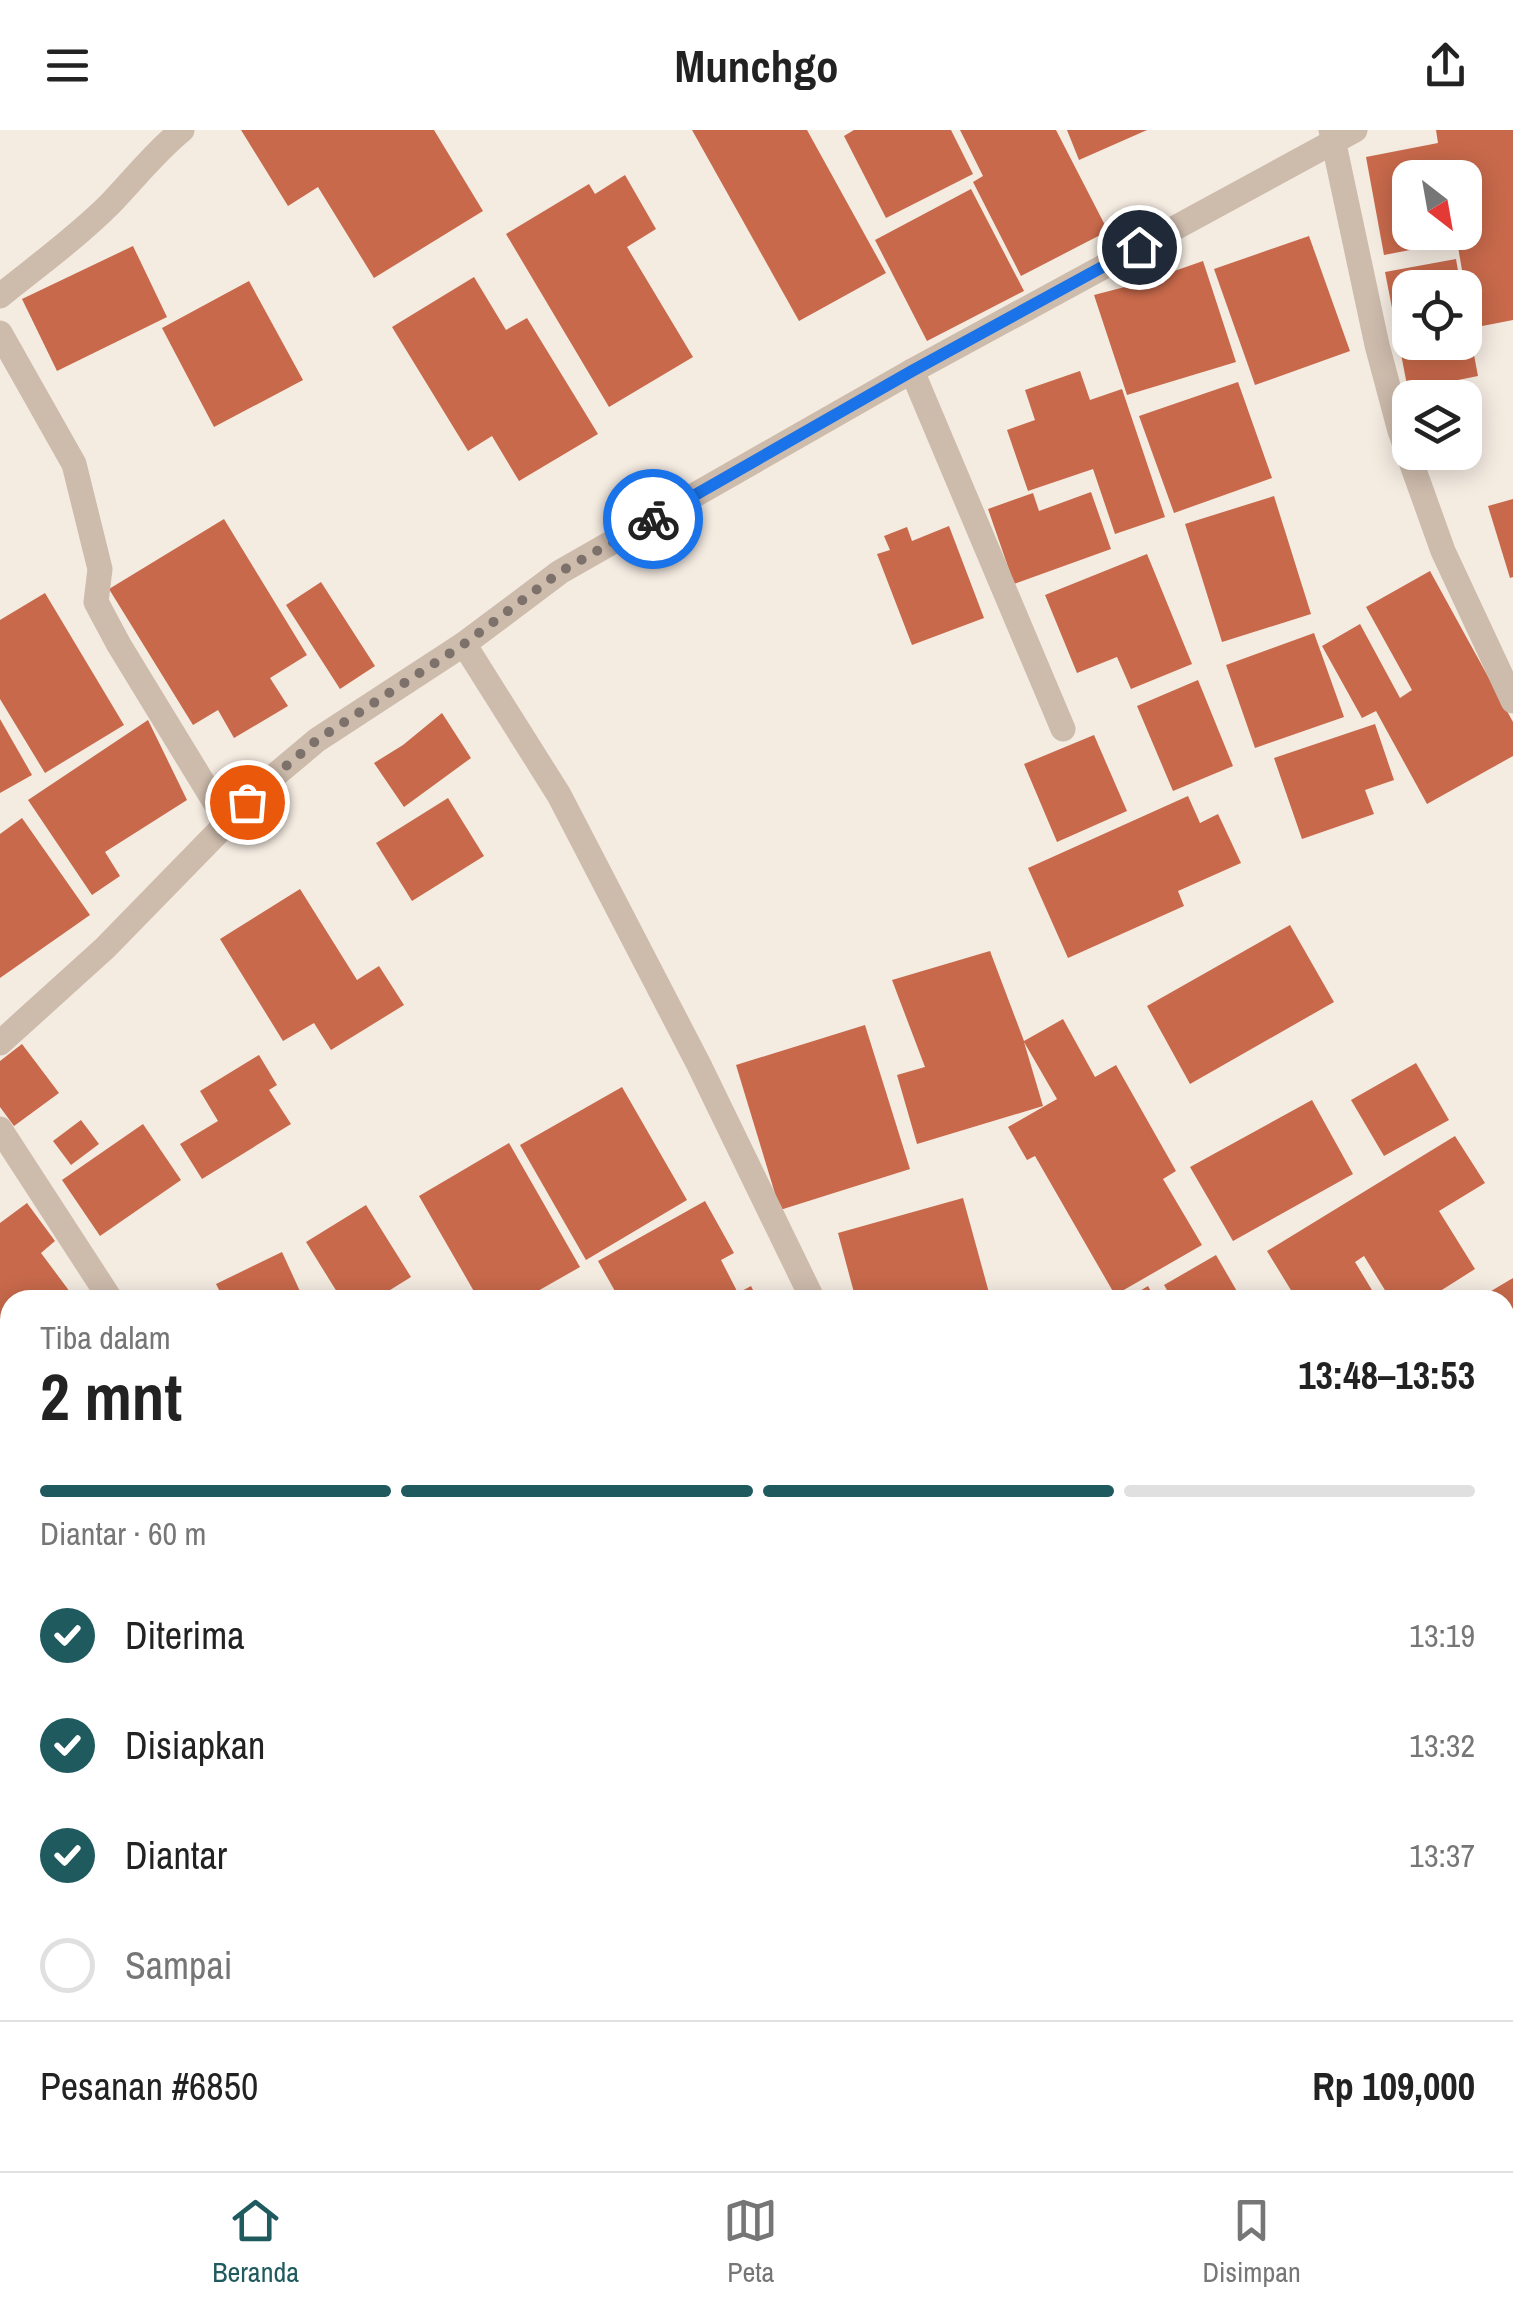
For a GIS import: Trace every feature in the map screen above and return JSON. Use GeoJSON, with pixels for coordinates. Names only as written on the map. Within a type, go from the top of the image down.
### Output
{"type":"FeatureCollection","features":[{"type":"Feature","properties":{"kind":"street"},"geometry":{"type":"LineString","coordinates":[[0,296],[85,227],[182,130]]}},
{"type":"Feature","properties":{"kind":"street"},"geometry":{"type":"LineString","coordinates":[[0,1043],[105,948],[267,782],[317,740],[464,644],[560,572],[1340,134],[1377,345],[1400,431],[1443,551],[1513,702]]}},
{"type":"Feature","properties":{"kind":"street"},"geometry":{"type":"LineString","coordinates":[[0,334],[74,464],[100,568],[96,602],[118,645],[227,822]]}},
{"type":"Feature","properties":{"kind":"street"},"geometry":{"type":"LineString","coordinates":[[912,371],[1062,729]]}},
{"type":"Feature","properties":{"kind":"street"},"geometry":{"type":"LineString","coordinates":[[464,644],[560,795],[699,1065],[808,1290]]}},
{"type":"Feature","properties":{"kind":"street"},"geometry":{"type":"LineString","coordinates":[[0,1129],[105,1290]]}},
{"type":"Feature","properties":{"kind":"building"},"geometry":{"type":"Polygon","coordinates":[[[241,130],[434,130],[483,211],[374,278],[318,187],[288,206],[241,130]]]}},
{"type":"Feature","properties":{"kind":"building"},"geometry":{"type":"Polygon","coordinates":[[[692,130],[807,130],[886,273],[799,321],[692,130]]]}},
{"type":"Feature","properties":{"kind":"building"},"geometry":{"type":"Polygon","coordinates":[[[854,130],[951,130],[973,174],[886,218],[844,136],[854,130]]]}},
{"type":"Feature","properties":{"kind":"building"},"geometry":{"type":"Polygon","coordinates":[[[960,130],[1056,130],[1108,231],[1021,276],[973,182],[983,176],[960,130]]]}},
{"type":"Feature","properties":{"kind":"building"},"geometry":{"type":"Polygon","coordinates":[[[1067,130],[1147,130],[1079,160],[1067,130]]]}},
{"type":"Feature","properties":{"kind":"building"},"geometry":{"type":"Polygon","coordinates":[[[1436,130],[1513,130],[1513,320],[1482,326],[1482,270],[1462,270],[1459,250],[1482,250],[1482,160],[1392,160],[1392,250],[1410,250],[1384,255],[1366,157],[1438,143],[1436,130]]]}},
{"type":"Feature","properties":{"kind":"building"},"geometry":{"type":"Polygon","coordinates":[[[625,175],[656,229],[627,247],[693,357],[609,407],[506,234],[589,184],[595,194],[625,175]]]}},
{"type":"Feature","properties":{"kind":"building"},"geometry":{"type":"Polygon","coordinates":[[[971,189],[1024,291],[927,341],[875,240],[971,189]]]}},
{"type":"Feature","properties":{"kind":"building"},"geometry":{"type":"Polygon","coordinates":[[[1309,236],[1350,351],[1255,385],[1214,269],[1309,236]]]}},
{"type":"Feature","properties":{"kind":"building"},"geometry":{"type":"Polygon","coordinates":[[[133,246],[167,317],[57,371],[22,299],[133,246]]]}},
{"type":"Feature","properties":{"kind":"building"},"geometry":{"type":"Polygon","coordinates":[[[1456,259],[1458,270],[1396,270],[1456,259]]]}},
{"type":"Feature","properties":{"kind":"building"},"geometry":{"type":"Polygon","coordinates":[[[1203,261],[1236,362],[1127,395],[1094,295],[1203,261]]]}},
{"type":"Feature","properties":{"kind":"building"},"geometry":{"type":"Polygon","coordinates":[[[1392,271],[1392,308],[1385,272],[1392,271]]]}},
{"type":"Feature","properties":{"kind":"building"},"geometry":{"type":"Polygon","coordinates":[[[474,277],[506,330],[527,318],[598,434],[519,481],[492,436],[468,451],[392,327],[474,277]]]}},
{"type":"Feature","properties":{"kind":"building"},"geometry":{"type":"Polygon","coordinates":[[[249,281],[303,380],[214,427],[162,328],[249,281]]]}},
{"type":"Feature","properties":{"kind":"building"},"geometry":{"type":"Polygon","coordinates":[[[1402,360],[1475,360],[1478,376],[1458,380],[1406,380],[1402,360]]]}},
{"type":"Feature","properties":{"kind":"building"},"geometry":{"type":"Polygon","coordinates":[[[1080,371],[1090,400],[1122,389],[1165,517],[1115,534],[1093,469],[1028,491],[1007,430],[1035,420],[1025,390],[1080,371]]]}},
{"type":"Feature","properties":{"kind":"building"},"geometry":{"type":"Polygon","coordinates":[[[1238,382],[1272,478],[1174,513],[1139,416],[1238,382]]]}},
{"type":"Feature","properties":{"kind":"building"},"geometry":{"type":"Polygon","coordinates":[[[1091,492],[1111,549],[1014,584],[988,509],[1033,493],[1039,511],[1091,492]]]}},
{"type":"Feature","properties":{"kind":"building"},"geometry":{"type":"Polygon","coordinates":[[[1274,496],[1311,614],[1222,642],[1185,524],[1274,496]]]}},
{"type":"Feature","properties":{"kind":"building"},"geometry":{"type":"Polygon","coordinates":[[[1513,499],[1513,577],[1510,578],[1488,506],[1513,499]]]}},
{"type":"Feature","properties":{"kind":"building"},"geometry":{"type":"Polygon","coordinates":[[[224,519],[307,655],[270,678],[288,706],[234,738],[218,710],[193,725],[109,589],[224,519]]]}},
{"type":"Feature","properties":{"kind":"building"},"geometry":{"type":"Polygon","coordinates":[[[949,526],[984,618],[912,645],[877,554],[890,550],[884,536],[907,527],[912,541],[949,526]]]}},
{"type":"Feature","properties":{"kind":"building"},"geometry":{"type":"Polygon","coordinates":[[[1147,554],[1192,664],[1131,689],[1117,657],[1077,673],[1045,595],[1147,554]]]}},
{"type":"Feature","properties":{"kind":"building"},"geometry":{"type":"Polygon","coordinates":[[[1430,571],[1513,722],[1513,756],[1427,804],[1376,711],[1362,718],[1322,646],[1360,624],[1400,698],[1412,690],[1366,607],[1430,571]]]}},
{"type":"Feature","properties":{"kind":"building"},"geometry":{"type":"Polygon","coordinates":[[[321,582],[375,666],[340,689],[286,605],[321,582]]]}},
{"type":"Feature","properties":{"kind":"building"},"geometry":{"type":"Polygon","coordinates":[[[45,593],[124,725],[45,773],[0,699],[0,620],[45,593]]]}},
{"type":"Feature","properties":{"kind":"building"},"geometry":{"type":"Polygon","coordinates":[[[1314,633],[1344,717],[1255,748],[1226,665],[1314,633]]]}},
{"type":"Feature","properties":{"kind":"building"},"geometry":{"type":"Polygon","coordinates":[[[1198,680],[1233,766],[1173,791],[1137,706],[1198,680]]]}},
{"type":"Feature","properties":{"kind":"building"},"geometry":{"type":"Polygon","coordinates":[[[442,713],[471,758],[404,807],[374,763],[442,713]]]}},
{"type":"Feature","properties":{"kind":"building"},"geometry":{"type":"Polygon","coordinates":[[[0,719],[32,775],[0,793],[0,719]]]}},
{"type":"Feature","properties":{"kind":"building"},"geometry":{"type":"Polygon","coordinates":[[[148,720],[187,800],[105,852],[120,876],[92,895],[28,800],[148,720]]]}},
{"type":"Feature","properties":{"kind":"building"},"geometry":{"type":"Polygon","coordinates":[[[1375,724],[1394,780],[1365,790],[1374,814],[1302,839],[1274,758],[1375,724]]]}},
{"type":"Feature","properties":{"kind":"building"},"geometry":{"type":"Polygon","coordinates":[[[1094,735],[1127,811],[1057,842],[1024,764],[1094,735]]]}},
{"type":"Feature","properties":{"kind":"building"},"geometry":{"type":"Polygon","coordinates":[[[1188,796],[1200,823],[1218,814],[1241,863],[1178,891],[1184,906],[1068,958],[1028,868],[1188,796]]]}},
{"type":"Feature","properties":{"kind":"building"},"geometry":{"type":"Polygon","coordinates":[[[448,798],[484,856],[412,901],[376,843],[448,798]]]}},
{"type":"Feature","properties":{"kind":"building"},"geometry":{"type":"Polygon","coordinates":[[[22,818],[90,915],[0,978],[0,834],[22,818]]]}},
{"type":"Feature","properties":{"kind":"building"},"geometry":{"type":"Polygon","coordinates":[[[300,889],[357,980],[379,966],[404,1005],[331,1050],[314,1023],[283,1041],[220,939],[300,889]]]}},
{"type":"Feature","properties":{"kind":"building"},"geometry":{"type":"Polygon","coordinates":[[[1290,925],[1334,1002],[1190,1084],[1147,1006],[1290,925]]]}},
{"type":"Feature","properties":{"kind":"building"},"geometry":{"type":"Polygon","coordinates":[[[990,951],[1024,1041],[1063,1019],[1095,1077],[1116,1065],[1176,1171],[1163,1179],[1202,1245],[1124,1290],[1112,1290],[1035,1156],[1027,1160],[1008,1127],[1057,1099],[1024,1042],[1043,1106],[917,1144],[897,1075],[925,1067],[892,980],[990,951]]]}},
{"type":"Feature","properties":{"kind":"building"},"geometry":{"type":"Polygon","coordinates":[[[865,1025],[910,1169],[780,1210],[736,1065],[865,1025]]]}},
{"type":"Feature","properties":{"kind":"building"},"geometry":{"type":"Polygon","coordinates":[[[22,1044],[59,1093],[14,1126],[0,1107],[0,1061],[22,1044]]]}},
{"type":"Feature","properties":{"kind":"building"},"geometry":{"type":"Polygon","coordinates":[[[259,1055],[277,1085],[269,1090],[291,1124],[202,1179],[180,1144],[218,1121],[200,1091],[259,1055]]]}},
{"type":"Feature","properties":{"kind":"building"},"geometry":{"type":"Polygon","coordinates":[[[1416,1063],[1449,1120],[1384,1156],[1351,1100],[1416,1063]]]}},
{"type":"Feature","properties":{"kind":"building"},"geometry":{"type":"Polygon","coordinates":[[[622,1087],[687,1200],[586,1260],[520,1145],[622,1087]]]}},
{"type":"Feature","properties":{"kind":"building"},"geometry":{"type":"Polygon","coordinates":[[[1312,1100],[1353,1174],[1233,1241],[1190,1167],[1312,1100]]]}},
{"type":"Feature","properties":{"kind":"building"},"geometry":{"type":"Polygon","coordinates":[[[81,1120],[99,1144],[71,1165],[53,1141],[81,1120]]]}},
{"type":"Feature","properties":{"kind":"building"},"geometry":{"type":"Polygon","coordinates":[[[143,1124],[181,1180],[100,1236],[62,1180],[143,1124]]]}},
{"type":"Feature","properties":{"kind":"building"},"geometry":{"type":"Polygon","coordinates":[[[1455,1136],[1485,1183],[1439,1211],[1475,1269],[1442,1290],[1385,1290],[1364,1256],[1355,1262],[1372,1290],[1291,1290],[1267,1251],[1455,1136]]]}},
{"type":"Feature","properties":{"kind":"building"},"geometry":{"type":"Polygon","coordinates":[[[509,1143],[580,1267],[540,1290],[473,1290],[419,1196],[509,1143]]]}},
{"type":"Feature","properties":{"kind":"building"},"geometry":{"type":"Polygon","coordinates":[[[963,1198],[988,1290],[853,1290],[838,1233],[963,1198]]]}},
{"type":"Feature","properties":{"kind":"building"},"geometry":{"type":"Polygon","coordinates":[[[705,1201],[734,1253],[721,1260],[736,1290],[614,1290],[598,1261],[705,1201]]]}},
{"type":"Feature","properties":{"kind":"building"},"geometry":{"type":"Polygon","coordinates":[[[27,1203],[55,1241],[41,1253],[69,1290],[0,1290],[0,1223],[27,1203]]]}},
{"type":"Feature","properties":{"kind":"building"},"geometry":{"type":"Polygon","coordinates":[[[366,1205],[411,1277],[390,1290],[336,1290],[306,1242],[366,1205]]]}},
{"type":"Feature","properties":{"kind":"building"},"geometry":{"type":"Polygon","coordinates":[[[282,1252],[299,1290],[219,1290],[216,1284],[282,1252]]]}},
{"type":"Feature","properties":{"kind":"building"},"geometry":{"type":"Polygon","coordinates":[[[1216,1255],[1236,1290],[1167,1290],[1164,1285],[1216,1255]]]}},
{"type":"Feature","properties":{"kind":"building"},"geometry":{"type":"Polygon","coordinates":[[[1513,1278],[1513,1290],[1493,1290],[1513,1278]]]}},
{"type":"Feature","properties":{"kind":"way so far"},"geometry":{"type":"LineString","coordinates":[[247,802],[317,740],[464,644],[560,572],[653,519]]}},
{"type":"Feature","properties":{"kind":"route"},"geometry":{"type":"LineString","coordinates":[[653,519],[1139,247]]}}]}
